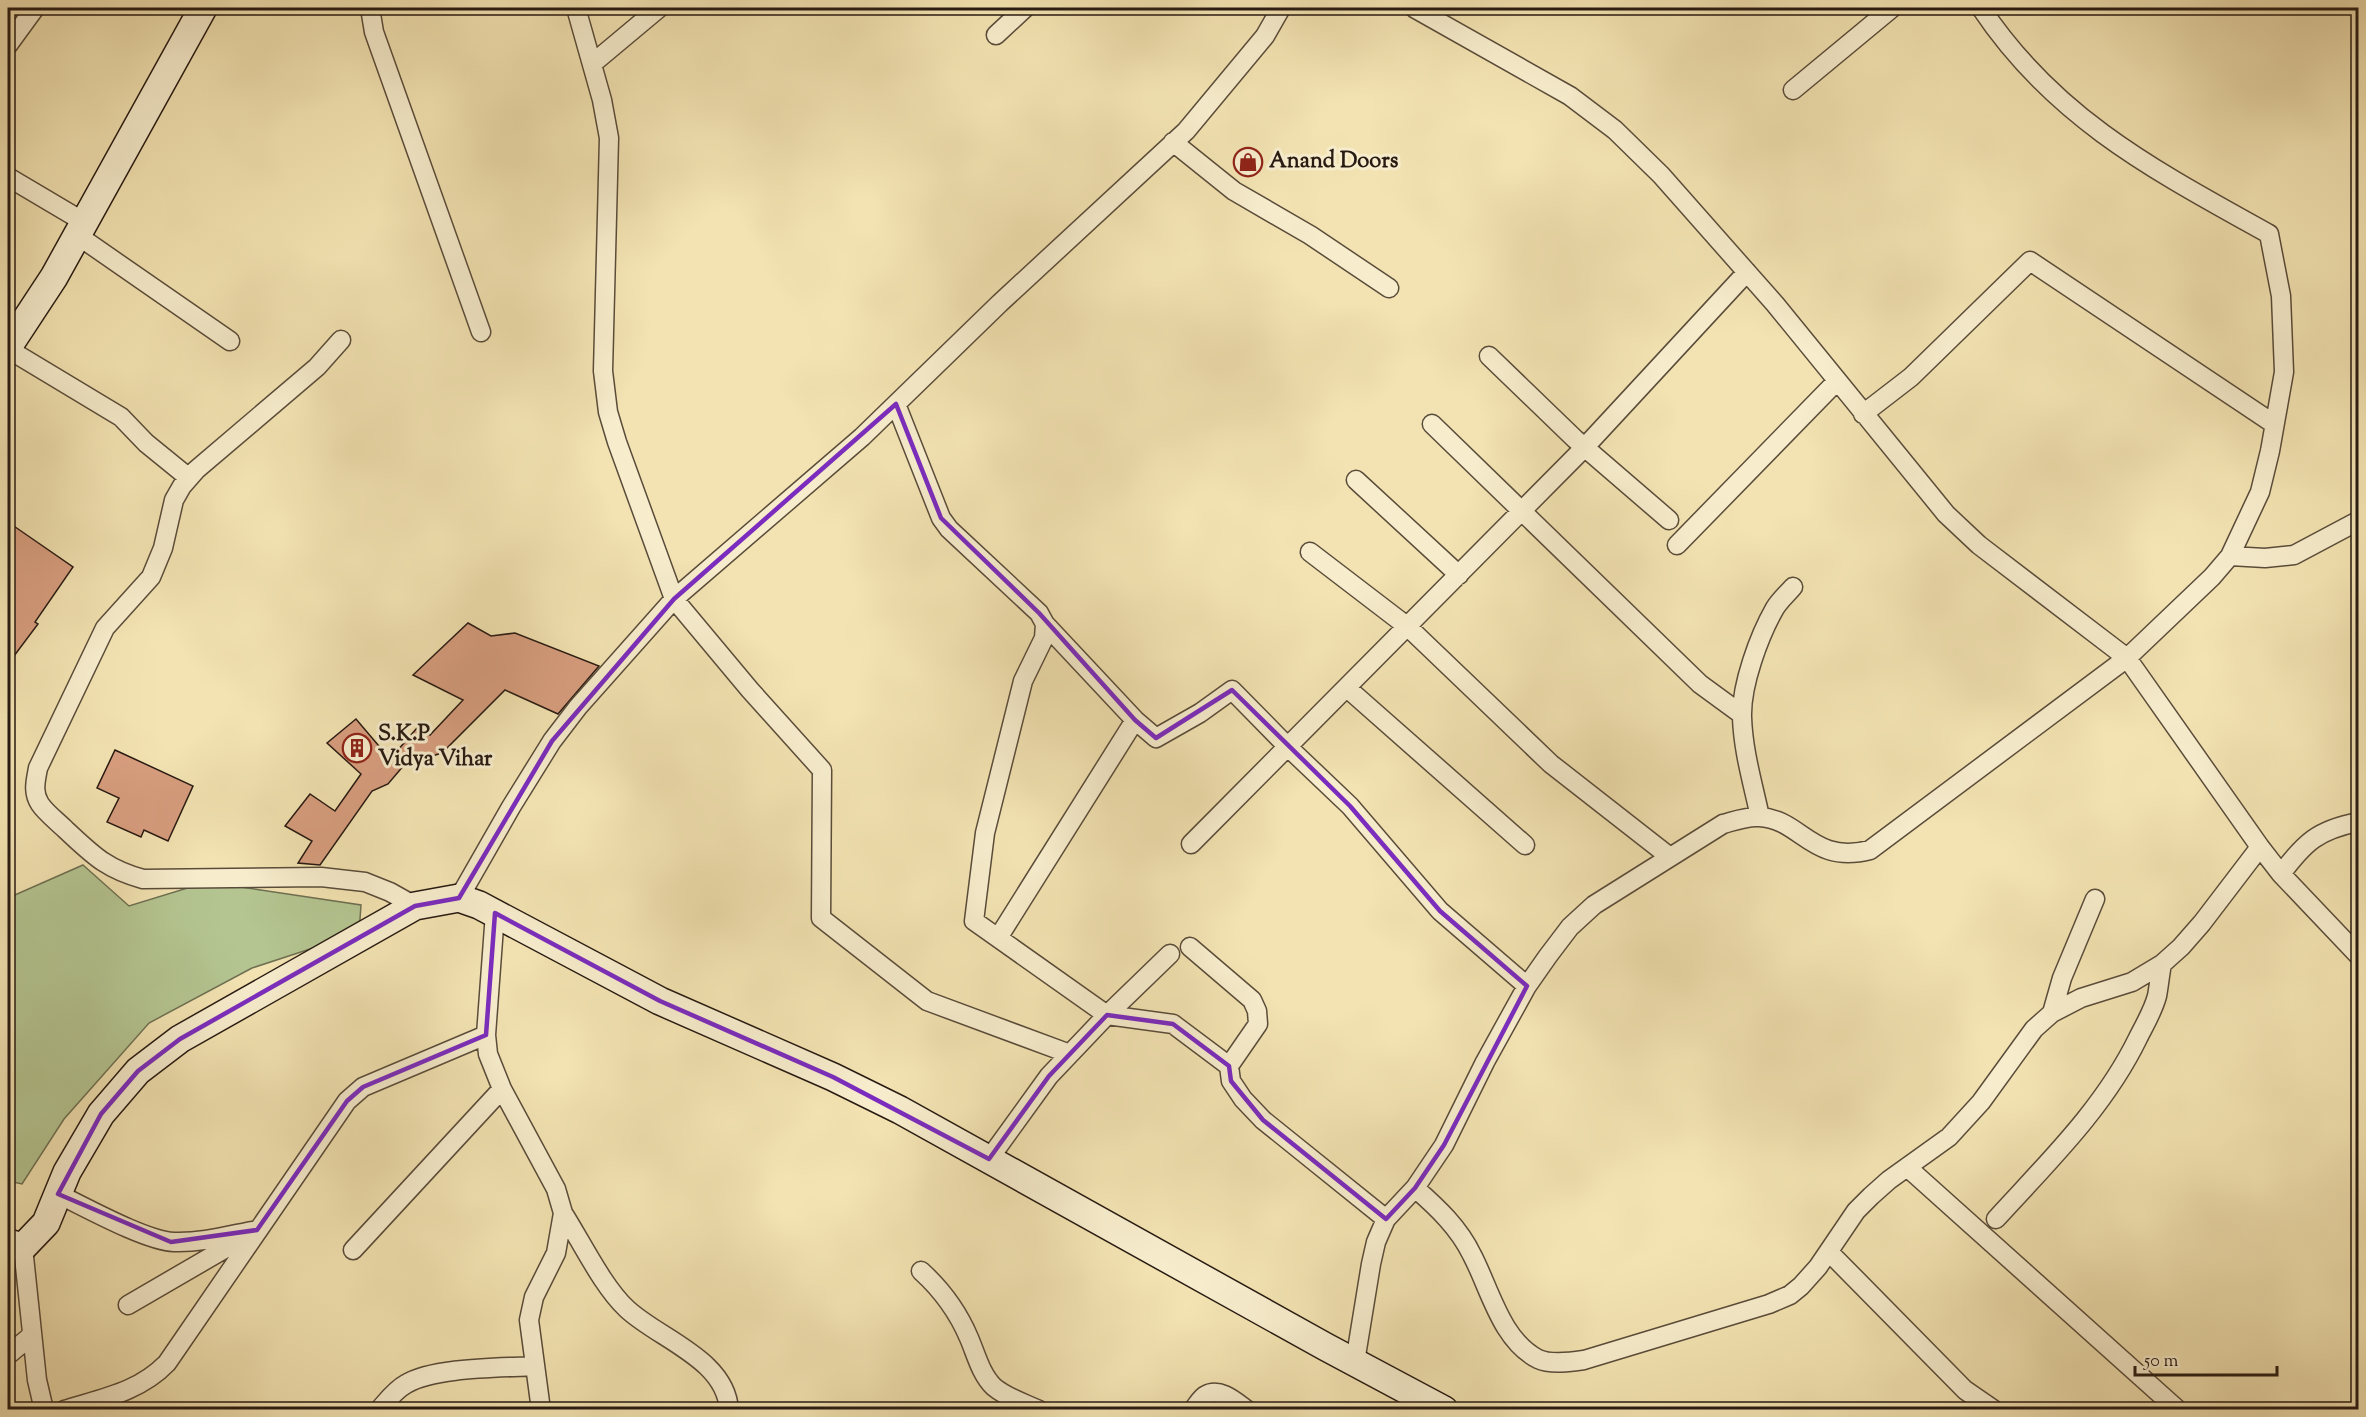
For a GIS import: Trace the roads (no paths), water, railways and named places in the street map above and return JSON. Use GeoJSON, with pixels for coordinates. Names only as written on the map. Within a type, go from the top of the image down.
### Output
{"type":"FeatureCollection","features":[{"type":"Feature","properties":{"kind":"main road"},"geometry":{"type":"LineString","coordinates":[[10,339],[54,277],[203,8]]}},
{"type":"Feature","properties":{"kind":"main road"},"geometry":{"type":"LineString","coordinates":[[15,1245],[46,1223],[67,1172],[101,1114],[138,1071],[180,1039],[415,906],[459,898],[495,913],[660,1001],[833,1077],[900,1110],[1444,1410]]}},
{"type":"Feature","properties":{"kind":"street"},"geometry":{"type":"LineString","coordinates":[[8,45],[35,8]]}},
{"type":"Feature","properties":{"kind":"street"},"geometry":{"type":"LineString","coordinates":[[370,8],[375,32],[481,332]]}},
{"type":"Feature","properties":{"kind":"street"},"geometry":{"type":"LineString","coordinates":[[576,8],[609,138],[603,371],[608,412],[674,599],[750,690],[822,770],[821,918],[927,1001],[1070,1054]]}},
{"type":"Feature","properties":{"kind":"street"},"geometry":{"type":"LineString","coordinates":[[592,64],[659,8]]}},
{"type":"Feature","properties":{"kind":"street"},"geometry":{"type":"LineString","coordinates":[[996,35],[1025,8]]}},
{"type":"Feature","properties":{"kind":"street"},"geometry":{"type":"LineString","coordinates":[[459,898],[552,741],[578,707],[674,599],[862,437],[1000,303],[1173,142],[1201,113],[1265,36],[1281,8]]}},
{"type":"Feature","properties":{"kind":"street"},"geometry":{"type":"LineString","coordinates":[[1414,8],[1570,96],[1615,130],[1661,175],[1747,272],[1946,514],[1979,545],[2127,658],[2260,847],[2281,874],[2358,955]]}},
{"type":"Feature","properties":{"kind":"street"},"geometry":{"type":"LineString","coordinates":[[1792,90],[1892,8]]}},
{"type":"Feature","properties":{"kind":"street"},"geometry":{"type":"LineString","coordinates":[[1355,1362],[1371,1264],[1376,1242],[1386,1219],[1415,1188],[1444,1145],[1485,1062],[1527,986],[1570,927],[1594,905],[1723,824],[1740,819],[1760,817],[1781,823],[1812,844],[1835,853],[1856,854],[1870,850],[2127,658],[2212,577],[2230,556],[2260,492],[2284,372],[2281,296],[2269,234],[2156,171],[2097,131],[2062,103],[2039,79],[1994,27],[1981,8]]}},
{"type":"Feature","properties":{"kind":"street"},"geometry":{"type":"LineString","coordinates":[[1173,142],[1234,191],[1310,235],[1389,288]]}},
{"type":"Feature","properties":{"kind":"street"},"geometry":{"type":"LineString","coordinates":[[8,177],[230,341]]}},
{"type":"Feature","properties":{"kind":"street"},"geometry":{"type":"LineString","coordinates":[[1863,414],[1911,377],[2030,261],[2274,424]]}},
{"type":"Feature","properties":{"kind":"street"},"geometry":{"type":"LineString","coordinates":[[1191,844],[1584,448],[1747,272]]}},
{"type":"Feature","properties":{"kind":"street"},"geometry":{"type":"LineString","coordinates":[[10,339],[121,417],[146,442],[189,478]]}},
{"type":"Feature","properties":{"kind":"street"},"geometry":{"type":"LineString","coordinates":[[341,339],[317,367],[182,486],[174,500],[163,548],[151,577],[105,628],[38,768],[34,787],[39,803],[101,862],[121,873],[143,879],[321,877],[365,882],[390,892],[415,906]]}},
{"type":"Feature","properties":{"kind":"street"},"geometry":{"type":"LineString","coordinates":[[1489,356],[1584,448],[1669,520]]}},
{"type":"Feature","properties":{"kind":"street"},"geometry":{"type":"LineString","coordinates":[[1677,545],[1837,381]]}},
{"type":"Feature","properties":{"kind":"street"},"geometry":{"type":"LineString","coordinates":[[896,404],[940,518],[1039,613],[1045,624],[1135,720],[1156,738],[1200,713],[1232,690],[1350,806],[1440,911],[1527,986]]}},
{"type":"Feature","properties":{"kind":"street"},"geometry":{"type":"LineString","coordinates":[[1432,424],[1700,684],[1741,714]]}},
{"type":"Feature","properties":{"kind":"street"},"geometry":{"type":"LineString","coordinates":[[1356,480],[1459,575]]}},
{"type":"Feature","properties":{"kind":"street"},"geometry":{"type":"LineString","coordinates":[[2230,556],[2265,558],[2294,555],[2358,521]]}},
{"type":"Feature","properties":{"kind":"street"},"geometry":{"type":"LineString","coordinates":[[1310,552],[1408,627],[1551,764],[1670,857]]}},
{"type":"Feature","properties":{"kind":"street"},"geometry":{"type":"LineString","coordinates":[[1760,817],[1746,753],[1741,714],[1750,670],[1767,624],[1777,606],[1793,587]]}},
{"type":"Feature","properties":{"kind":"street"},"geometry":{"type":"LineString","coordinates":[[1045,624],[1044,638],[1023,681],[985,833],[974,921],[1107,1015],[1173,1024],[1229,1066]]}},
{"type":"Feature","properties":{"kind":"street"},"geometry":{"type":"LineString","coordinates":[[1347,688],[1525,845]]}},
{"type":"Feature","properties":{"kind":"street"},"geometry":{"type":"LineString","coordinates":[[998,938],[1135,720]]}},
{"type":"Feature","properties":{"kind":"street"},"geometry":{"type":"LineString","coordinates":[[2281,874],[2301,848],[2320,834],[2358,822]]}},
{"type":"Feature","properties":{"kind":"street"},"geometry":{"type":"LineString","coordinates":[[1415,1188],[1438,1208],[1459,1232],[1506,1327],[1522,1347],[1540,1360],[1565,1362],[1584,1360],[1769,1304],[1790,1295],[1801,1286],[1829,1252],[1856,1211],[1889,1180],[1949,1137],[1981,1102],[2034,1029],[2052,1013],[2081,998],[2132,982],[2162,964],[2202,923],[2260,847]]}},
{"type":"Feature","properties":{"kind":"street"},"geometry":{"type":"LineString","coordinates":[[2052,1013],[2062,978],[2095,899]]}},
{"type":"Feature","properties":{"kind":"street"},"geometry":{"type":"LineString","coordinates":[[495,913],[486,1035],[488,1054],[502,1089],[556,1189],[563,1213],[610,1289],[627,1309],[700,1360],[718,1380],[728,1396],[729,1410]]}},
{"type":"Feature","properties":{"kind":"street"},"geometry":{"type":"LineString","coordinates":[[1191,947],[1252,1000],[1257,1011],[1258,1024],[1229,1066],[1231,1081],[1243,1099],[1263,1120],[1386,1219]]}},
{"type":"Feature","properties":{"kind":"street"},"geometry":{"type":"LineString","coordinates":[[990,1159],[1049,1076],[1170,954]]}},
{"type":"Feature","properties":{"kind":"street"},"geometry":{"type":"LineString","coordinates":[[1996,1219],[2087,1119],[2108,1090],[2149,1018],[2156,997],[2162,964]]}},
{"type":"Feature","properties":{"kind":"street"},"geometry":{"type":"LineString","coordinates":[[64,1410],[136,1387],[154,1377],[167,1363],[347,1101],[363,1087],[486,1035]]}},
{"type":"Feature","properties":{"kind":"street"},"geometry":{"type":"LineString","coordinates":[[353,1250],[502,1089]]}},
{"type":"Feature","properties":{"kind":"street"},"geometry":{"type":"LineString","coordinates":[[1907,1167],[2178,1410]]}},
{"type":"Feature","properties":{"kind":"street"},"geometry":{"type":"LineString","coordinates":[[58,1194],[146,1235],[171,1242],[197,1241],[257,1230]]}},
{"type":"Feature","properties":{"kind":"street"},"geometry":{"type":"LineString","coordinates":[[542,1410],[529,1320],[534,1297],[556,1253],[563,1213]]}},
{"type":"Feature","properties":{"kind":"street"},"geometry":{"type":"LineString","coordinates":[[129,1305],[257,1230]]}},
{"type":"Feature","properties":{"kind":"street"},"geometry":{"type":"LineString","coordinates":[[15,1245],[44,1410]]}},
{"type":"Feature","properties":{"kind":"street"},"geometry":{"type":"LineString","coordinates":[[1829,1252],[1965,1390],[1994,1410]]}},
{"type":"Feature","properties":{"kind":"street"},"geometry":{"type":"LineString","coordinates":[[921,1271],[940,1290],[957,1313],[984,1374],[992,1385],[1005,1395],[1039,1410]]}},
{"type":"Feature","properties":{"kind":"street"},"geometry":{"type":"LineString","coordinates":[[8,1355],[32,1335]]}},
{"type":"Feature","properties":{"kind":"street"},"geometry":{"type":"LineString","coordinates":[[379,1410],[407,1383],[424,1377],[443,1373],[534,1366]]}},
{"type":"Feature","properties":{"kind":"street"},"geometry":{"type":"LineString","coordinates":[[1193,1410],[1205,1395],[1215,1393],[1229,1397],[1247,1410]]}},
{"type":"Feature","properties":{"kind":"place","name":"Anand Doors"},"geometry":{"type":"Point","coordinates":[1248,162]}},
{"type":"Feature","properties":{"kind":"place","name":"S.K.P Vidya Vihar"},"geometry":{"type":"Point","coordinates":[357,748]}}]}
